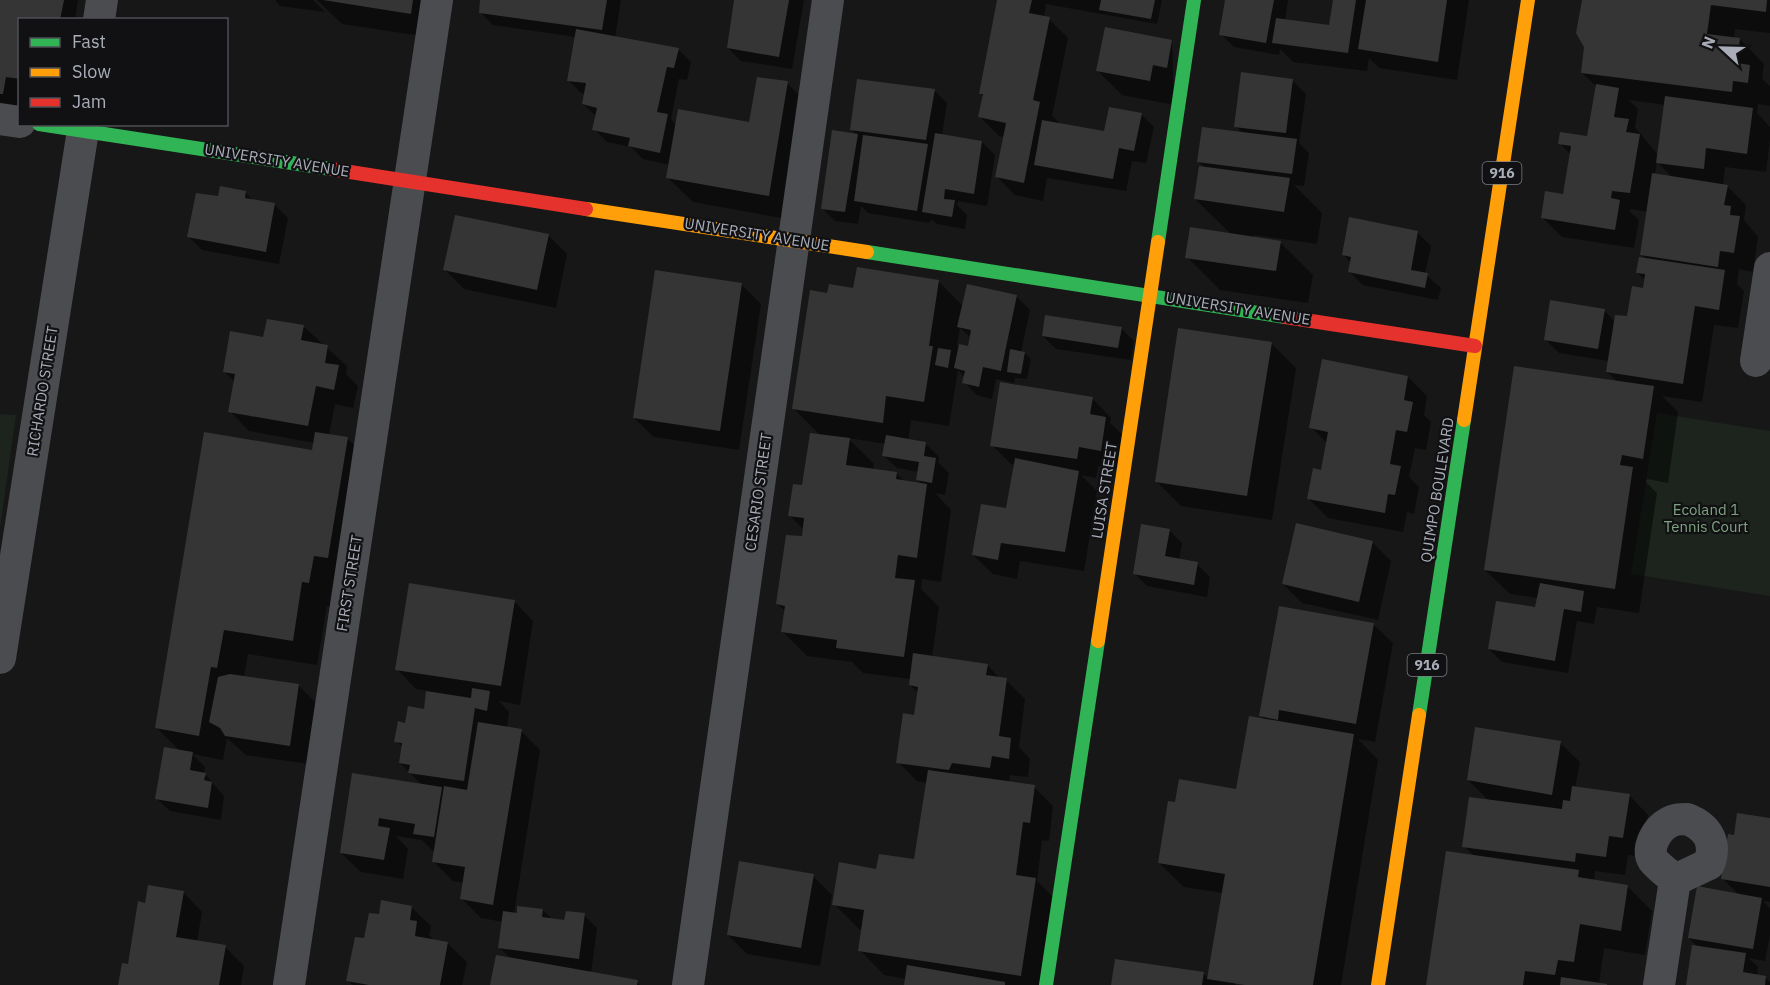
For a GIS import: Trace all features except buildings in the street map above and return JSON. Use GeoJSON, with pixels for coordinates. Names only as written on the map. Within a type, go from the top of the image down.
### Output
{"type":"FeatureCollection","features":[{"type":"Feature","properties":{"kind":"street"},"geometry":{"type":"LineString","coordinates":[[99,18],[102,0]]}},
{"type":"Feature","properties":{"kind":"street","name":"FIRST STREET"},"geometry":{"type":"LineString","coordinates":[[289,985],[437,0]]}},
{"type":"Feature","properties":{"kind":"street","name":"CESARIO STREET"},"geometry":{"type":"LineString","coordinates":[[688,985],[828,0]]}},
{"type":"Feature","properties":{"kind":"street","name":"LUISA STREET"},"geometry":{"type":"LineString","coordinates":[[1046,985],[1194,0]]}},
{"type":"Feature","properties":{"kind":"street","name":"QUIMPO BOULEVARD"},"geometry":{"type":"LineString","coordinates":[[1378,985],[1528,0]]}},
{"type":"Feature","properties":{"kind":"street"},"geometry":{"type":"LineString","coordinates":[[0,119],[18,122]]}},
{"type":"Feature","properties":{"kind":"street","name":"UNIVERSITY AVENUE"},"geometry":{"type":"LineString","coordinates":[[61,126],[1476,345]]}},
{"type":"Feature","properties":{"kind":"street","name":"RICHARDO STREET"},"geometry":{"type":"LineString","coordinates":[[0,658],[83,128]]}},
{"type":"Feature","properties":{"kind":"street"},"geometry":{"type":"LineString","coordinates":[[1756,361],[1770,268]]}},
{"type":"Feature","properties":{"kind":"street"},"geometry":{"type":"LineString","coordinates":[[1659,985],[1675,880]]}},
{"type":"Feature","properties":{"kind":"green space","name":"Ecoland 1 Tennis Court"},"geometry":{"type":"Polygon","coordinates":[[[1657,413],[1770,431],[1770,596],[1631,574],[1657,413]]]}},
{"type":"Feature","properties":{"kind":"green space"},"geometry":{"type":"Polygon","coordinates":[[[0,414],[16,415],[0,528],[0,414]]]}},
{"type":"Feature","properties":{"kind":"traffic: fast"},"geometry":{"type":"LineString","coordinates":[[1158,242],[1194,0]]}},
{"type":"Feature","properties":{"kind":"traffic: fast"},"geometry":{"type":"LineString","coordinates":[[52,126],[331,169]]}},
{"type":"Feature","properties":{"kind":"traffic: fast"},"geometry":{"type":"LineString","coordinates":[[867,252],[1285,317]]}},
{"type":"Feature","properties":{"kind":"traffic: fast"},"geometry":{"type":"LineString","coordinates":[[1419,715],[1464,420]]}},
{"type":"Feature","properties":{"kind":"traffic: fast"},"geometry":{"type":"LineString","coordinates":[[1046,985],[1098,641]]}},
{"type":"Feature","properties":{"kind":"traffic: slow"},"geometry":{"type":"LineString","coordinates":[[1464,420],[1528,0]]}},
{"type":"Feature","properties":{"kind":"traffic: slow"},"geometry":{"type":"LineString","coordinates":[[586,209],[867,252]]}},
{"type":"Feature","properties":{"kind":"traffic: slow"},"geometry":{"type":"LineString","coordinates":[[1098,641],[1158,242]]}},
{"type":"Feature","properties":{"kind":"traffic: slow"},"geometry":{"type":"LineString","coordinates":[[1378,985],[1419,715]]}},
{"type":"Feature","properties":{"kind":"traffic: jam"},"geometry":{"type":"LineString","coordinates":[[331,169],[586,209]]}},
{"type":"Feature","properties":{"kind":"traffic: jam"},"geometry":{"type":"LineString","coordinates":[[1285,317],[1475,346]]}}]}
